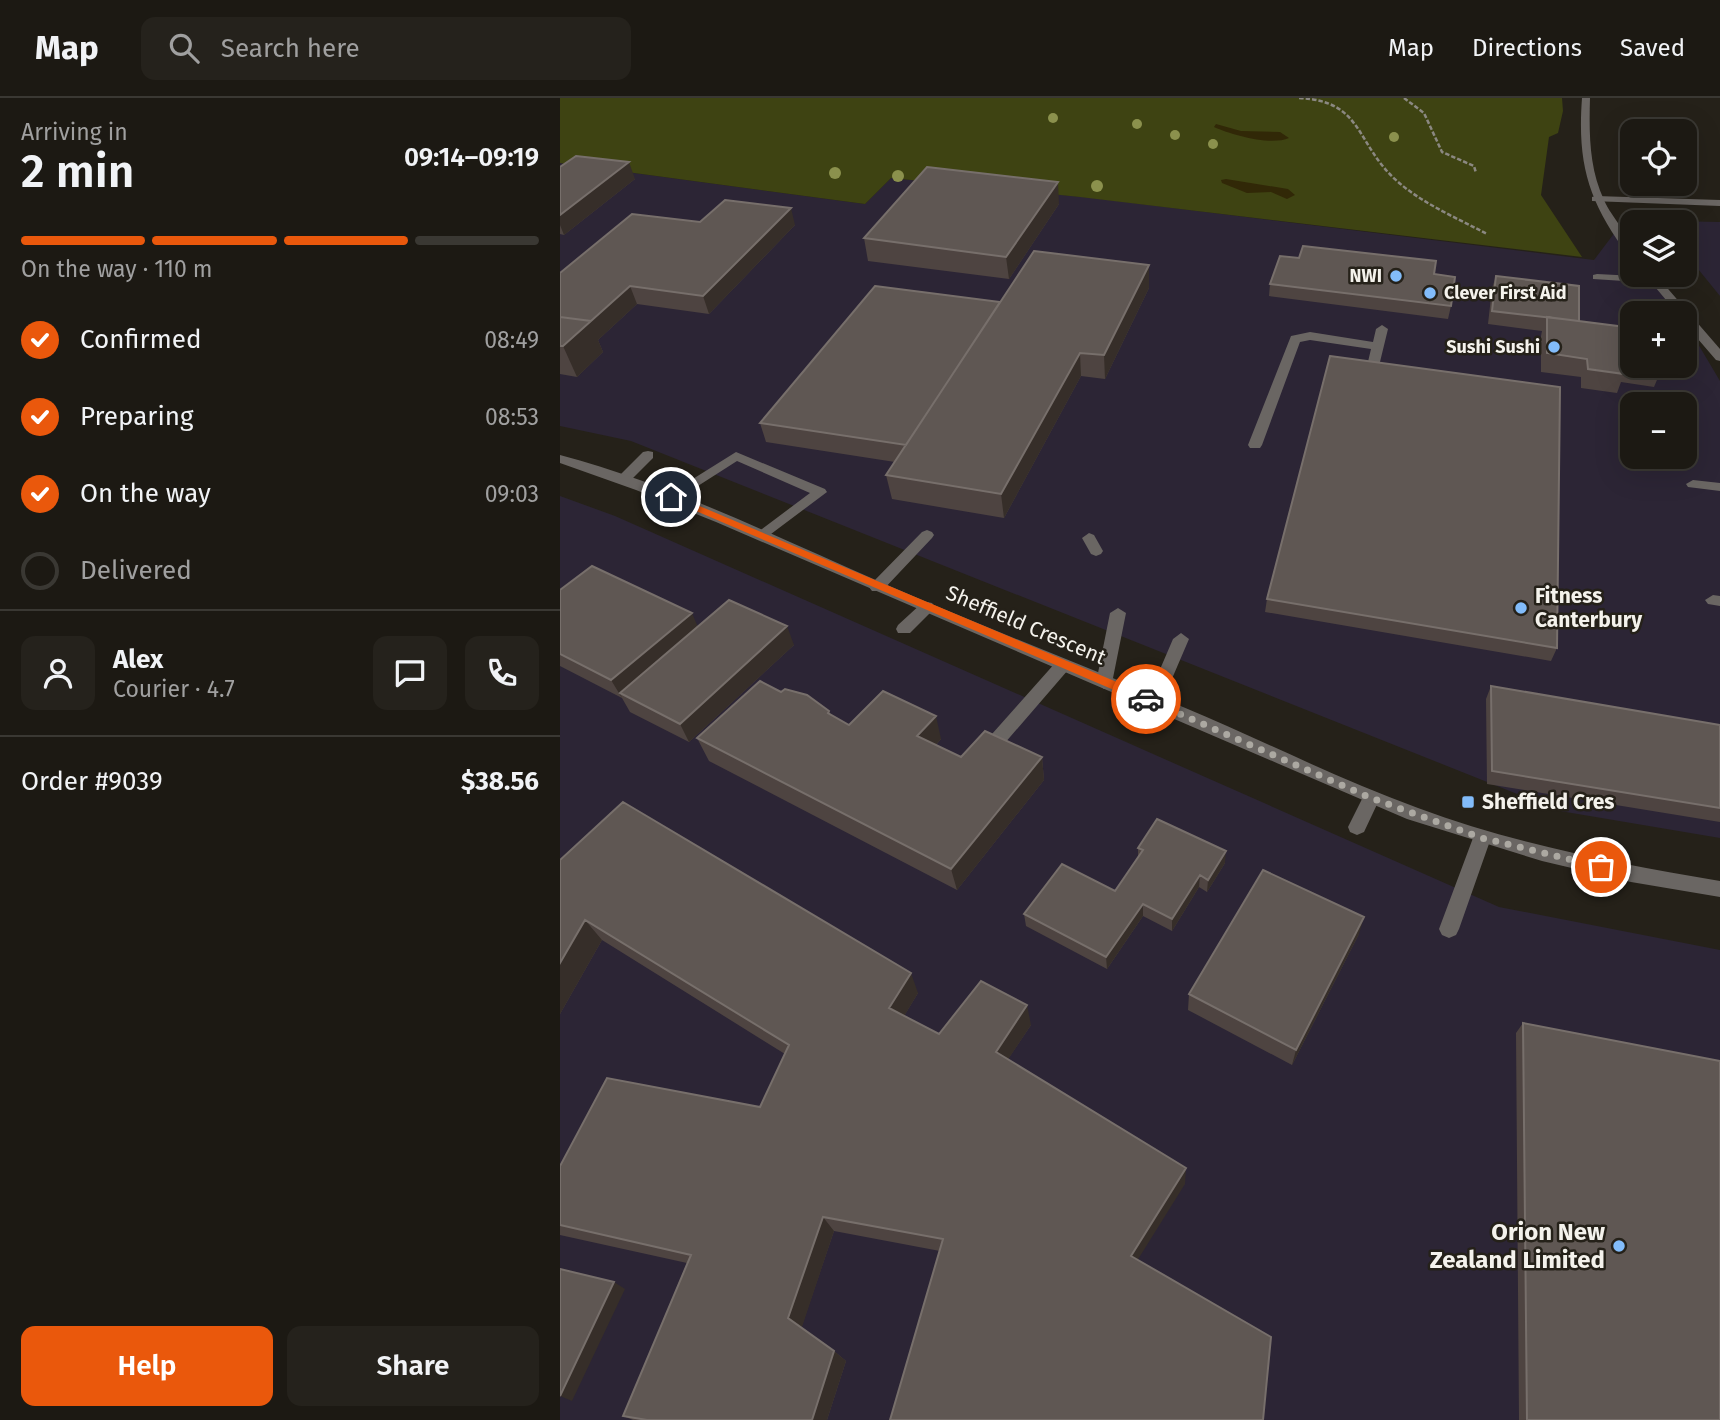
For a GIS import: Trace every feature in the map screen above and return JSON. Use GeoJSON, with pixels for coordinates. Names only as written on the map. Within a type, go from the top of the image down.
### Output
{"type":"FeatureCollection","features":[{"type":"Feature","properties":{"kind":"street"},"geometry":{"type":"LineString","coordinates":[[1586,98],[1584,153],[1596,199],[1620,237]]}},
{"type":"Feature","properties":{"kind":"street"},"geometry":{"type":"LineString","coordinates":[[1596,199],[1720,203]]}},
{"type":"Feature","properties":{"kind":"street"},"geometry":{"type":"LineString","coordinates":[[1597,277],[1620,277]]}},
{"type":"Feature","properties":{"kind":"street"},"geometry":{"type":"LineString","coordinates":[[1661,287],[1673,301]]}},
{"type":"Feature","properties":{"kind":"street"},"geometry":{"type":"LineString","coordinates":[[1373,366],[1382,329]]}},
{"type":"Feature","properties":{"kind":"street"},"geometry":{"type":"LineString","coordinates":[[1697,330],[1720,357]]}},
{"type":"Feature","properties":{"kind":"street"},"geometry":{"type":"LineString","coordinates":[[1255,445],[1295,339],[1310,336],[1378,346]]}},
{"type":"Feature","properties":{"kind":"street"},"geometry":{"type":"LineString","coordinates":[[625,478],[648,455]]}},
{"type":"Feature","properties":{"kind":"street"},"geometry":{"type":"LineString","coordinates":[[671,497],[736,456],[820,492],[762,535]]}},
{"type":"Feature","properties":{"kind":"street","name":"Sheffield Crescent"},"geometry":{"type":"LineString","coordinates":[[560,459],[625,478],[762,535],[877,587],[1154,702],[1371,798],[1482,838],[1649,878],[1720,889]]}},
{"type":"Feature","properties":{"kind":"street"},"geometry":{"type":"LineString","coordinates":[[1693,484],[1720,488]]}},
{"type":"Feature","properties":{"kind":"street"},"geometry":{"type":"LineString","coordinates":[[877,587],[926,535]]}},
{"type":"Feature","properties":{"kind":"street"},"geometry":{"type":"LineString","coordinates":[[904,629],[927,607]]}},
{"type":"Feature","properties":{"kind":"street"},"geometry":{"type":"LineString","coordinates":[[1104,683],[1118,613]]}},
{"type":"Feature","properties":{"kind":"street"},"geometry":{"type":"LineString","coordinates":[[1154,702],[1181,639]]}},
{"type":"Feature","properties":{"kind":"street"},"geometry":{"type":"LineString","coordinates":[[998,739],[1062,666]]}},
{"type":"Feature","properties":{"kind":"street"},"geometry":{"type":"LineString","coordinates":[[1357,827],[1371,798]]}},
{"type":"Feature","properties":{"kind":"street"},"geometry":{"type":"LineString","coordinates":[[1449,929],[1482,838]]}},
{"type":"Feature","properties":{"kind":"path"},"geometry":{"type":"LineString","coordinates":[[1299,98],[1320,99],[1340,107],[1348,114],[1376,159],[1398,182],[1426,202],[1487,234]]}},
{"type":"Feature","properties":{"kind":"path"},"geometry":{"type":"LineString","coordinates":[[1404,98],[1424,113],[1443,152],[1471,164],[1476,173]]}},
{"type":"Feature","properties":{"kind":"shaded area"},"geometry":{"type":"Polygon","coordinates":[[[560,163],[865,204],[891,178],[1093,198],[1594,260],[1620,226],[1620,287],[1665,287],[1673,301],[1620,301],[1620,378],[1697,378],[1697,342],[1720,381],[1720,838],[1560,811],[631,441],[560,426],[560,163]]]}},
{"type":"Feature","properties":{"kind":"shaded area"},"geometry":{"type":"Polygon","coordinates":[[[1697,222],[1720,222],[1720,296],[1697,268],[1697,222]]]}},
{"type":"Feature","properties":{"kind":"shaded area"},"geometry":{"type":"Polygon","coordinates":[[[560,496],[615,516],[1499,907],[1720,950],[1720,1420],[560,1420],[560,496]]]}},
{"type":"Feature","properties":{"kind":"green space"},"geometry":{"type":"Polygon","coordinates":[[[560,98],[1562,98],[1563,111],[1558,133],[1549,137],[1541,195],[1582,257],[1080,197],[891,178],[865,204],[560,163],[560,98]]]}},
{"type":"Feature","properties":{"kind":"sand"},"geometry":{"type":"Polygon","coordinates":[[[1216,124],[1241,131],[1280,132],[1289,138],[1272,141],[1252,138],[1214,127],[1216,124]]]}},
{"type":"Feature","properties":{"kind":"sand"},"geometry":{"type":"Polygon","coordinates":[[[1221,180],[1288,189],[1295,195],[1287,199],[1271,192],[1247,193],[1222,183],[1221,180]]]}},
{"type":"Feature","properties":{"kind":"building"},"geometry":{"type":"Polygon","coordinates":[[[576,156],[629,162],[560,215],[560,167],[576,156]]]}},
{"type":"Feature","properties":{"kind":"building"},"geometry":{"type":"Polygon","coordinates":[[[927,167],[1058,182],[1006,257],[864,238],[927,167]]]}},
{"type":"Feature","properties":{"kind":"building"},"geometry":{"type":"Polygon","coordinates":[[[725,200],[791,208],[703,296],[630,286],[591,321],[560,317],[560,273],[632,214],[700,222],[725,200]]]}},
{"type":"Feature","properties":{"kind":"building"},"geometry":{"type":"Polygon","coordinates":[[[1303,246],[1436,261],[1434,274],[1455,277],[1451,306],[1270,284],[1280,256],[1299,258],[1303,246]]]}},
{"type":"Feature","properties":{"kind":"building"},"geometry":{"type":"Polygon","coordinates":[[[1034,251],[1149,265],[1104,355],[1080,353],[1001,494],[886,475],[1034,251]]]}},
{"type":"Feature","properties":{"kind":"building"},"geometry":{"type":"Polygon","coordinates":[[[1496,276],[1579,286],[1579,321],[1492,311],[1496,276]]]}},
{"type":"Feature","properties":{"kind":"building"},"geometry":{"type":"Polygon","coordinates":[[[875,286],[1000,302],[906,445],[760,423],[875,286]]]}},
{"type":"Feature","properties":{"kind":"building"},"geometry":{"type":"Polygon","coordinates":[[[560,317],[591,321],[560,346],[560,317]]]}},
{"type":"Feature","properties":{"kind":"building"},"geometry":{"type":"Polygon","coordinates":[[[1547,317],[1620,326],[1620,373],[1588,369],[1587,359],[1547,353],[1547,317]]]}},
{"type":"Feature","properties":{"kind":"building"},"geometry":{"type":"Polygon","coordinates":[[[1330,356],[1560,387],[1557,648],[1267,599],[1330,356]]]}},
{"type":"Feature","properties":{"kind":"building"},"geometry":{"type":"Polygon","coordinates":[[[592,566],[692,613],[611,680],[560,654],[560,590],[592,566]]]}},
{"type":"Feature","properties":{"kind":"building"},"geometry":{"type":"Polygon","coordinates":[[[729,600],[787,626],[680,724],[620,693],[729,600]]]}},
{"type":"Feature","properties":{"kind":"building"},"geometry":{"type":"Polygon","coordinates":[[[760,681],[781,692],[785,689],[807,695],[829,711],[828,713],[849,725],[883,691],[936,716],[917,736],[961,757],[985,731],[1042,757],[951,869],[697,738],[760,681]]]}},
{"type":"Feature","properties":{"kind":"building"},"geometry":{"type":"Polygon","coordinates":[[[1491,686],[1720,725],[1720,808],[1492,771],[1491,686]]]}},
{"type":"Feature","properties":{"kind":"building"},"geometry":{"type":"Polygon","coordinates":[[[623,802],[911,973],[889,1008],[939,1034],[981,981],[1027,1005],[996,1052],[1186,1168],[1131,1256],[1271,1337],[1263,1420],[890,1420],[943,1239],[823,1217],[788,1318],[834,1351],[812,1420],[647,1420],[623,1416],[691,1255],[560,1225],[560,1166],[607,1078],[760,1107],[789,1045],[585,920],[560,963],[560,860],[623,802]]]}},
{"type":"Feature","properties":{"kind":"building"},"geometry":{"type":"Polygon","coordinates":[[[1157,819],[1226,851],[1208,880],[1200,875],[1172,919],[1143,904],[1106,957],[1024,914],[1062,864],[1115,891],[1143,850],[1138,848],[1157,819]]]}},
{"type":"Feature","properties":{"kind":"building"},"geometry":{"type":"Polygon","coordinates":[[[1263,870],[1364,917],[1296,1050],[1189,994],[1263,870]]]}},
{"type":"Feature","properties":{"kind":"building","name":"Orion New Zealand Limited"},"geometry":{"type":"Polygon","coordinates":[[[1523,1023],[1720,1061],[1720,1420],[1527,1420],[1523,1023]]]}},
{"type":"Feature","properties":{"kind":"building"},"geometry":{"type":"Polygon","coordinates":[[[560,1269],[614,1282],[560,1396],[560,1269]]]}},
{"type":"Feature","properties":{"kind":"way so far"},"geometry":{"type":"LineString","coordinates":[[1146,699],[1371,798],[1482,838],[1601,867]]}},
{"type":"Feature","properties":{"kind":"place","name":"NWI"},"geometry":{"type":"Point","coordinates":[1396,276]}},
{"type":"Feature","properties":{"kind":"place","name":"Clever First Aid"},"geometry":{"type":"Point","coordinates":[1430,293]}},
{"type":"Feature","properties":{"kind":"place","name":"Sushi Sushi"},"geometry":{"type":"Point","coordinates":[1554,347]}},
{"type":"Feature","properties":{"kind":"place","name":"Fitness Canterbury"},"geometry":{"type":"Point","coordinates":[1521,608]}},
{"type":"Feature","properties":{"kind":"place","name":"Sheffield Cres"},"geometry":{"type":"Point","coordinates":[1468,802]}},
{"type":"Feature","properties":{"kind":"place","name":"Orion New Zealand Limited"},"geometry":{"type":"Point","coordinates":[1619,1246]}},
{"type":"Feature","properties":{"kind":"route"},"geometry":{"type":"LineString","coordinates":[[671,497],[1062,666],[1146,699]]}}]}
